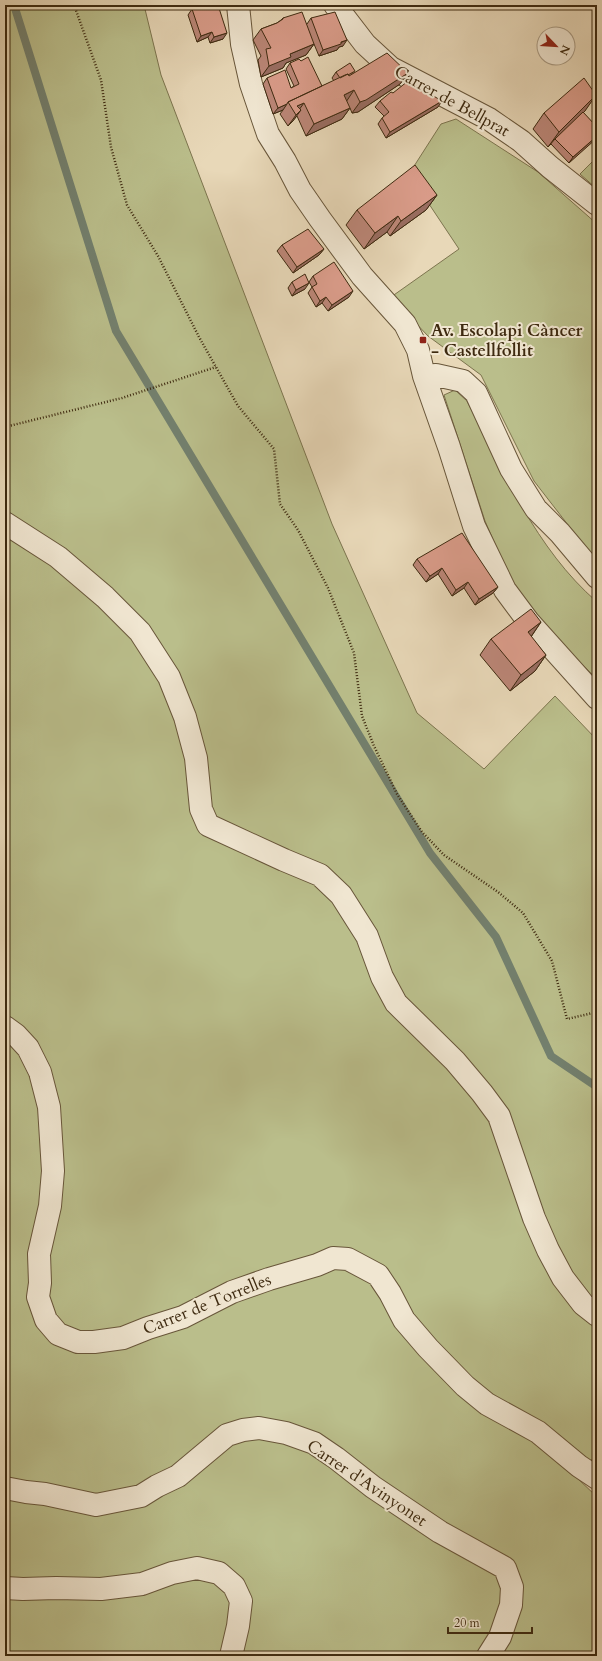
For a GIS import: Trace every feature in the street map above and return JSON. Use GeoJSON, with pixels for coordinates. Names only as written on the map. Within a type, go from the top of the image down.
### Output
{"type":"FeatureCollection","features":[{"type":"Feature","properties":{"kind":"street"},"geometry":{"type":"LineString","coordinates":[[238,5],[242,44],[251,84],[268,134],[285,161],[300,190],[320,219],[362,276],[405,324],[418,350],[424,376],[449,447],[474,526],[501,584],[528,621],[597,698]]}},
{"type":"Feature","properties":{"kind":"street","name":"Carrer de Bellprat"},"geometry":{"type":"LineString","coordinates":[[335,5],[365,44],[391,68],[489,118],[521,141],[550,167],[597,204]]}},
{"type":"Feature","properties":{"kind":"street"},"geometry":{"type":"LineString","coordinates":[[424,376],[436,376],[463,382],[476,393],[511,469],[536,509],[560,533],[597,577]]}},
{"type":"Feature","properties":{"kind":"street"},"geometry":{"type":"LineString","coordinates":[[5,524],[58,557],[105,597],[140,632],[169,677],[185,717],[196,758],[201,809],[208,824],[284,860],[320,875],[341,895],[367,936],[382,977],[396,1003],[455,1062],[482,1093],[499,1116],[534,1218],[548,1250],[563,1278],[584,1304],[597,1315]]}},
{"type":"Feature","properties":{"kind":"street","name":"Carrer de Torrelles"},"geometry":{"type":"LineString","coordinates":[[5,1027],[16,1034],[28,1048],[40,1072],[49,1107],[53,1171],[50,1206],[39,1254],[40,1283],[38,1297],[46,1320],[58,1334],[78,1342],[94,1342],[123,1338],[148,1328],[183,1318],[232,1292],[269,1279],[317,1265],[333,1258],[348,1259],[378,1275],[390,1293],[404,1320],[428,1348],[465,1386],[487,1404],[538,1432],[579,1466],[597,1478]]}},
{"type":"Feature","properties":{"kind":"street","name":"Carrer d'Avinyonet"},"geometry":{"type":"LineString","coordinates":[[5,1488],[45,1494],[96,1505],[103,1504],[141,1496],[178,1476],[227,1435],[243,1430],[259,1428],[286,1433],[314,1443],[373,1487],[440,1532],[505,1568],[512,1587],[511,1605],[500,1637],[488,1656]]}},
{"type":"Feature","properties":{"kind":"street"},"geometry":{"type":"LineString","coordinates":[[5,1588],[101,1589],[142,1584],[172,1573],[197,1568],[219,1573],[234,1586],[241,1601],[238,1626],[231,1656]]}},
{"type":"Feature","properties":{"kind":"path"},"geometry":{"type":"LineString","coordinates":[[74,5],[101,80],[110,147],[127,205],[158,256],[238,406],[274,449],[280,504],[298,530],[331,595],[354,654],[362,716],[374,746],[397,794],[422,832],[444,855],[498,892],[523,913],[552,961],[567,1019],[597,1012]]}},
{"type":"Feature","properties":{"kind":"path"},"geometry":{"type":"LineString","coordinates":[[5,427],[122,398],[216,367]]}},
{"type":"Feature","properties":{"kind":"green space"},"geometry":{"type":"Polygon","coordinates":[[[5,5],[144,5],[161,75],[332,524],[417,713],[484,769],[555,696],[597,740],[597,1455],[574,1475],[597,1497],[597,1656],[5,1656],[5,5]]]}},
{"type":"Feature","properties":{"kind":"green space"},"geometry":{"type":"Polygon","coordinates":[[[456,119],[538,172],[597,224],[597,561],[534,481],[481,375],[428,336],[391,297],[459,249],[409,174],[441,124],[456,119]]]}},
{"type":"Feature","properties":{"kind":"green space"},"geometry":{"type":"Polygon","coordinates":[[[597,157],[597,189],[580,174],[597,157]]]}},
{"type":"Feature","properties":{"kind":"green space"},"geometry":{"type":"Polygon","coordinates":[[[455,390],[467,401],[508,481],[539,534],[575,581],[597,602],[597,679],[560,643],[511,581],[485,521],[444,395],[455,390]]]}},
{"type":"Feature","properties":{"kind":"building"},"geometry":{"type":"Polygon","coordinates":[[[203,5],[218,5],[227,33],[214,37],[212,32],[201,36],[192,9],[203,5]]]}},
{"type":"Feature","properties":{"kind":"building"},"geometry":{"type":"Polygon","coordinates":[[[302,12],[314,44],[290,54],[291,57],[269,66],[266,49],[271,48],[261,29],[277,23],[283,18],[302,12]]]}},
{"type":"Feature","properties":{"kind":"building"},"geometry":{"type":"Polygon","coordinates":[[[335,12],[347,40],[341,42],[341,44],[323,50],[311,18],[335,12]]]}},
{"type":"Feature","properties":{"kind":"building"},"geometry":{"type":"Polygon","coordinates":[[[387,53],[408,73],[366,100],[360,102],[354,90],[344,95],[350,108],[314,124],[304,103],[297,106],[301,110],[296,115],[288,102],[345,75],[348,74],[349,76],[387,53]]]}},
{"type":"Feature","properties":{"kind":"building"},"geometry":{"type":"Polygon","coordinates":[[[308,57],[322,86],[278,108],[267,78],[285,70],[291,88],[299,84],[290,63],[299,59],[301,61],[308,57]]]}},
{"type":"Feature","properties":{"kind":"building"},"geometry":{"type":"Polygon","coordinates":[[[350,63],[355,71],[340,78],[336,72],[350,63]]]}},
{"type":"Feature","properties":{"kind":"building"},"geometry":{"type":"Polygon","coordinates":[[[584,78],[596,95],[559,132],[544,113],[584,78]]]}},
{"type":"Feature","properties":{"kind":"building"},"geometry":{"type":"Polygon","coordinates":[[[408,81],[442,101],[390,132],[382,118],[389,112],[380,101],[408,81]]]}},
{"type":"Feature","properties":{"kind":"building"},"geometry":{"type":"Polygon","coordinates":[[[583,112],[597,127],[597,136],[573,157],[555,139],[583,112]]]}},
{"type":"Feature","properties":{"kind":"building"},"geometry":{"type":"Polygon","coordinates":[[[415,165],[437,195],[401,221],[398,216],[375,233],[357,210],[415,165]]]}},
{"type":"Feature","properties":{"kind":"building"},"geometry":{"type":"Polygon","coordinates":[[[308,229],[324,249],[297,267],[282,245],[308,229]]]}},
{"type":"Feature","properties":{"kind":"building"},"geometry":{"type":"Polygon","coordinates":[[[334,262],[353,291],[332,305],[326,297],[320,301],[312,287],[317,284],[313,276],[334,262]]]}},
{"type":"Feature","properties":{"kind":"building"},"geometry":{"type":"Polygon","coordinates":[[[305,274],[309,283],[296,290],[292,282],[305,274]]]}},
{"type":"Feature","properties":{"kind":"building"},"geometry":{"type":"Polygon","coordinates":[[[462,533],[498,587],[479,599],[468,582],[456,590],[442,568],[430,576],[417,559],[462,533]]]}},
{"type":"Feature","properties":{"kind":"building"},"geometry":{"type":"Polygon","coordinates":[[[531,609],[541,622],[528,632],[546,655],[521,675],[491,639],[531,609]]]}},
{"type":"Feature","properties":{"kind":"waterway"},"geometry":{"type":"LineString","coordinates":[[14,5],[116,331],[430,853],[496,937],[551,1056],[597,1087]]}},
{"type":"Feature","properties":{"kind":"place","name":"Av. Escolapi Càncer - Castellfollit"},"geometry":{"type":"Point","coordinates":[423,340]}}]}
